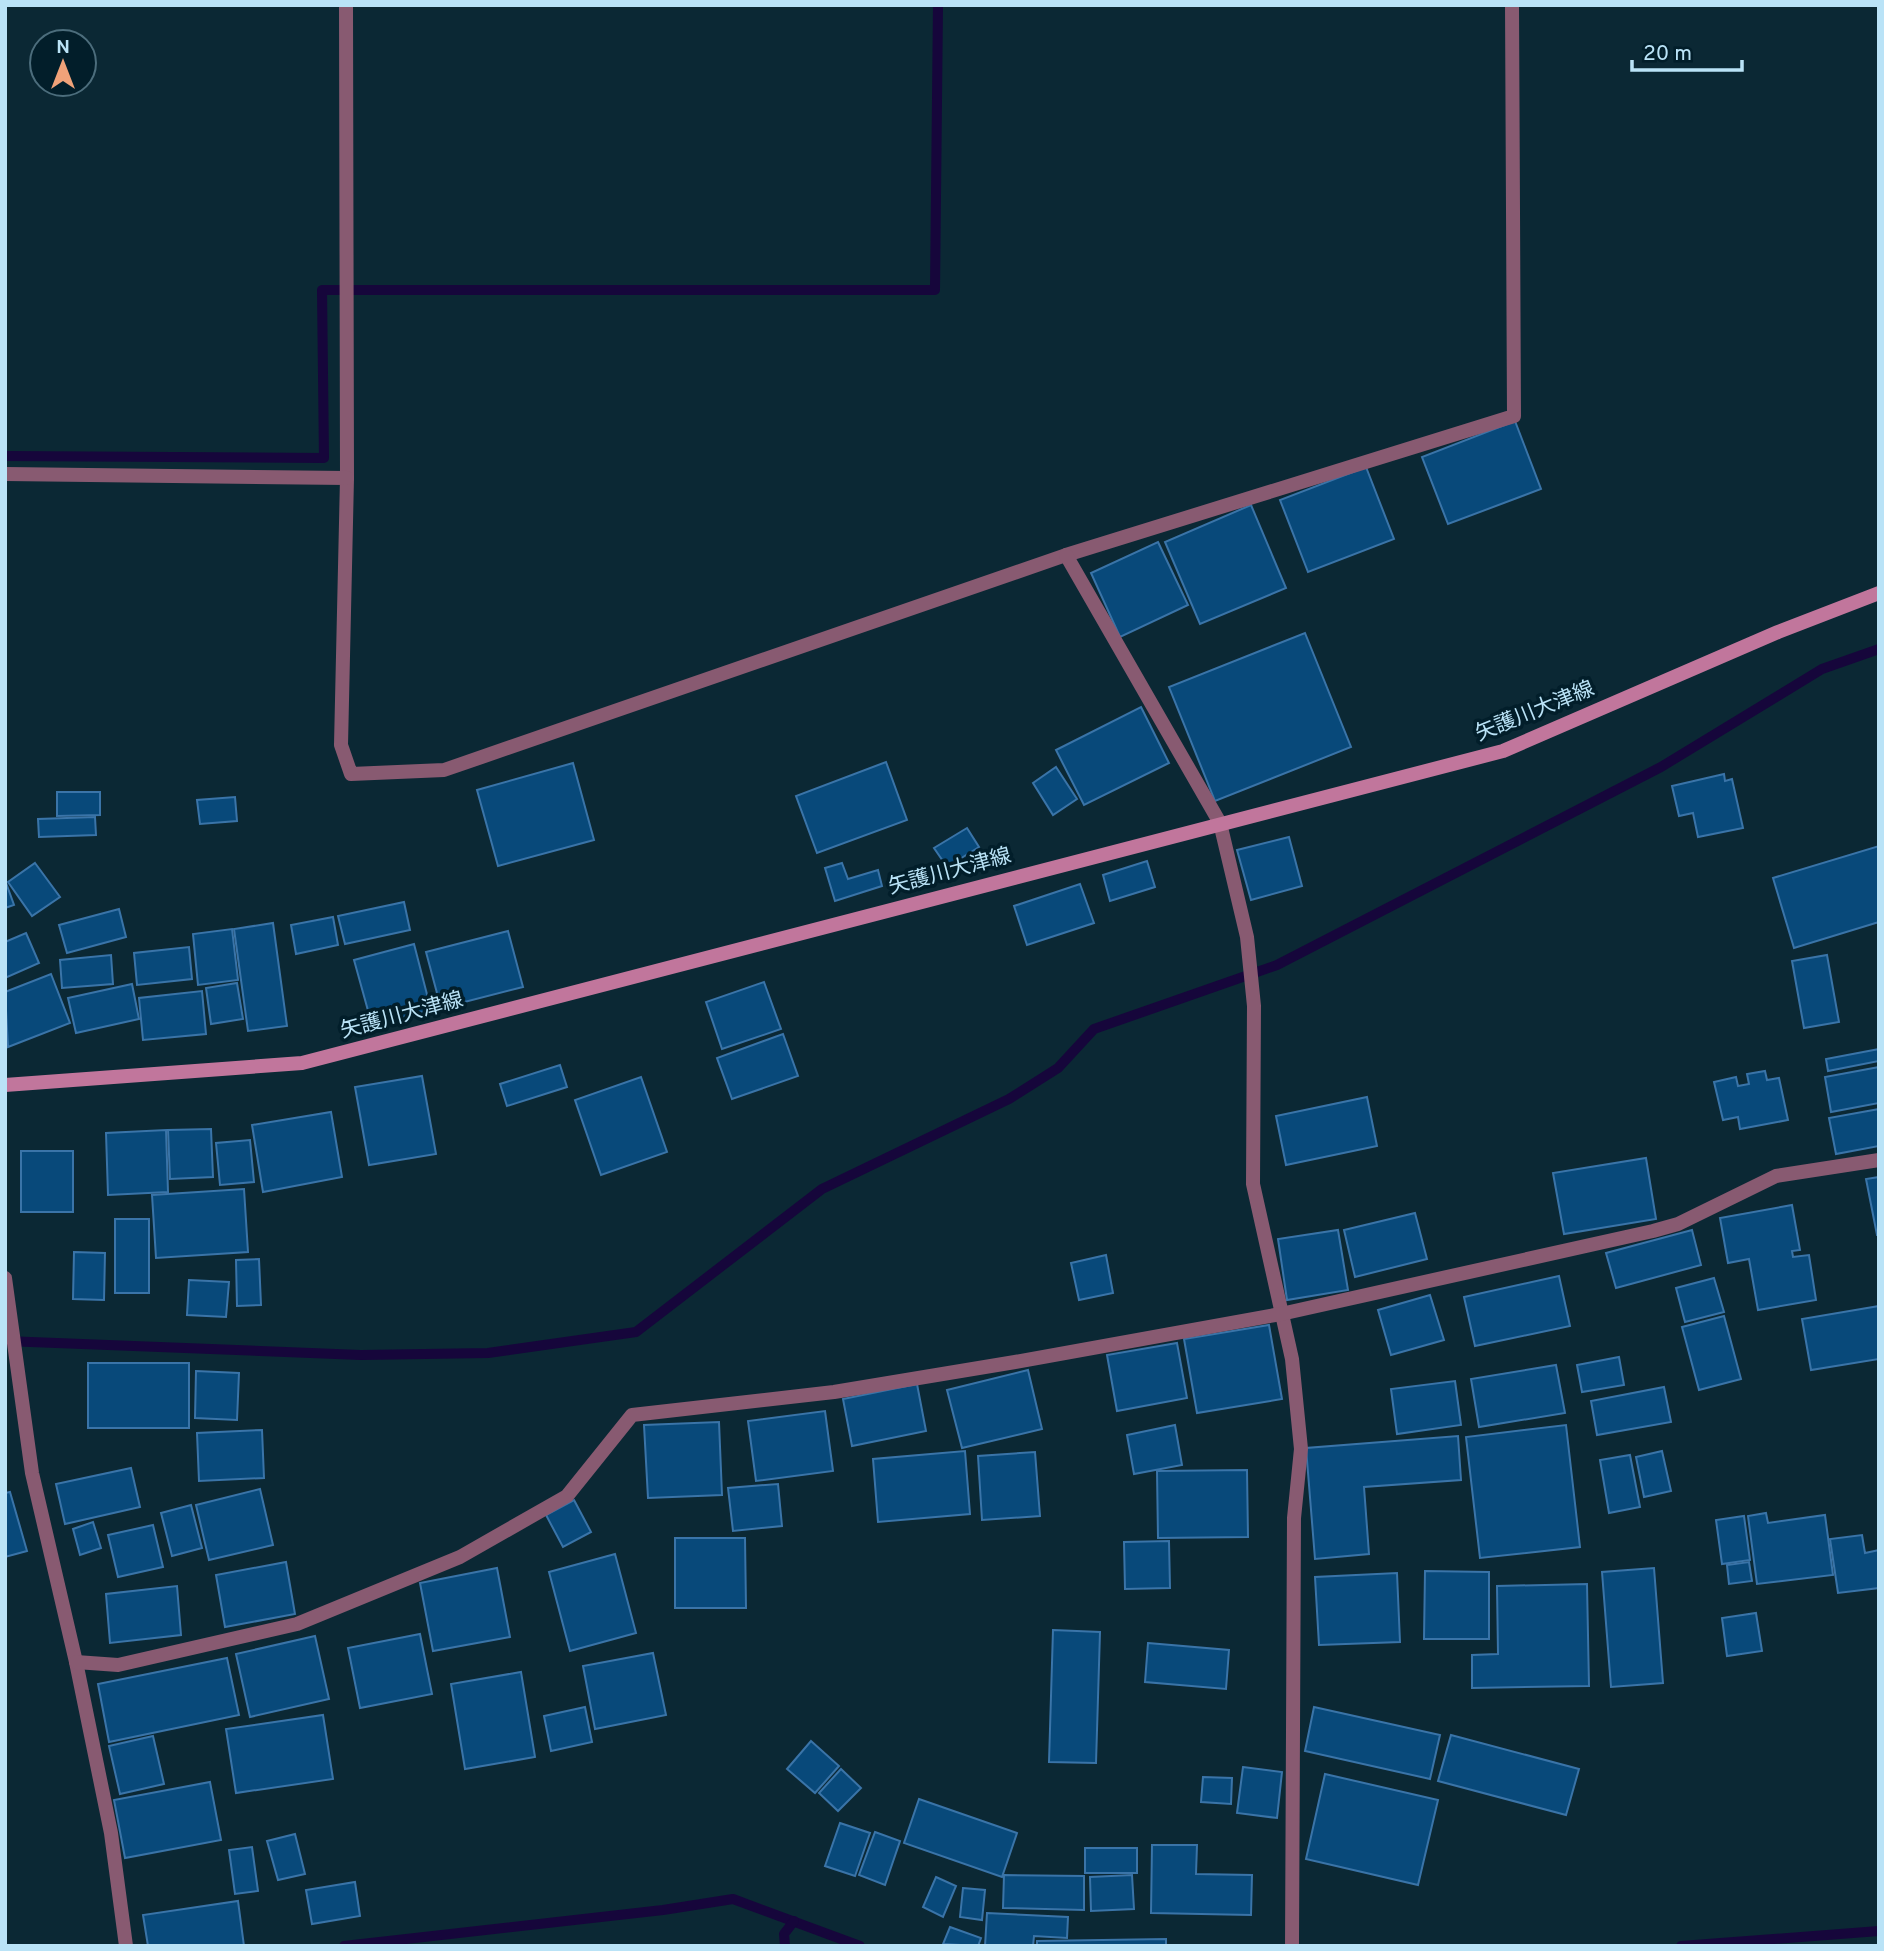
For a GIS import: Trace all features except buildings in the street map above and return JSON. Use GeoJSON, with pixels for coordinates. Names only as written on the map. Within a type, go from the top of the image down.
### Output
{"type":"FeatureCollection","features":[{"type":"Feature","properties":{"kind":"main road","name":"矢護川大津線"},"geometry":{"type":"LineString","coordinates":[[5,1085],[302,1063],[1503,751],[1778,632],[1879,593]]}},
{"type":"Feature","properties":{"kind":"street"},"geometry":{"type":"LineString","coordinates":[[346,5],[347,478],[341,745],[351,774],[444,770],[1066,555],[1514,416],[1512,5]]}},
{"type":"Feature","properties":{"kind":"street"},"geometry":{"type":"LineString","coordinates":[[5,474],[347,478]]}},
{"type":"Feature","properties":{"kind":"street"},"geometry":{"type":"LineString","coordinates":[[1066,555],[1220,823],[1247,937],[1254,1006],[1253,1184],[1292,1359],[1301,1449],[1294,1518],[1292,1946]]}},
{"type":"Feature","properties":{"kind":"street"},"geometry":{"type":"LineString","coordinates":[[76,1662],[118,1665],[297,1624],[460,1557],[567,1496],[632,1415],[834,1392],[1281,1314],[1653,1231],[1678,1224],[1776,1176],[1879,1160]]}},
{"type":"Feature","properties":{"kind":"street"},"geometry":{"type":"LineString","coordinates":[[5,1278],[32,1473],[76,1662],[111,1833],[125,1946]]}},
{"type":"Feature","properties":{"kind":"waterway"},"geometry":{"type":"LineString","coordinates":[[5,456],[324,458],[322,290],[935,290],[938,5]]}},
{"type":"Feature","properties":{"kind":"waterway"},"geometry":{"type":"LineString","coordinates":[[5,1341],[361,1355],[488,1353],[636,1332],[822,1189],[1009,1099],[1058,1068],[1094,1029],[1277,965],[1661,767],[1822,669],[1879,649]]}},
{"type":"Feature","properties":{"kind":"waterway"},"geometry":{"type":"LineString","coordinates":[[344,1946],[663,1910],[733,1899],[860,1946]]}},
{"type":"Feature","properties":{"kind":"waterway"},"geometry":{"type":"LineString","coordinates":[[785,1946],[784,1934],[794,1921]]}},
{"type":"Feature","properties":{"kind":"waterway"},"geometry":{"type":"LineString","coordinates":[[1681,1946],[1879,1931]]}}]}
